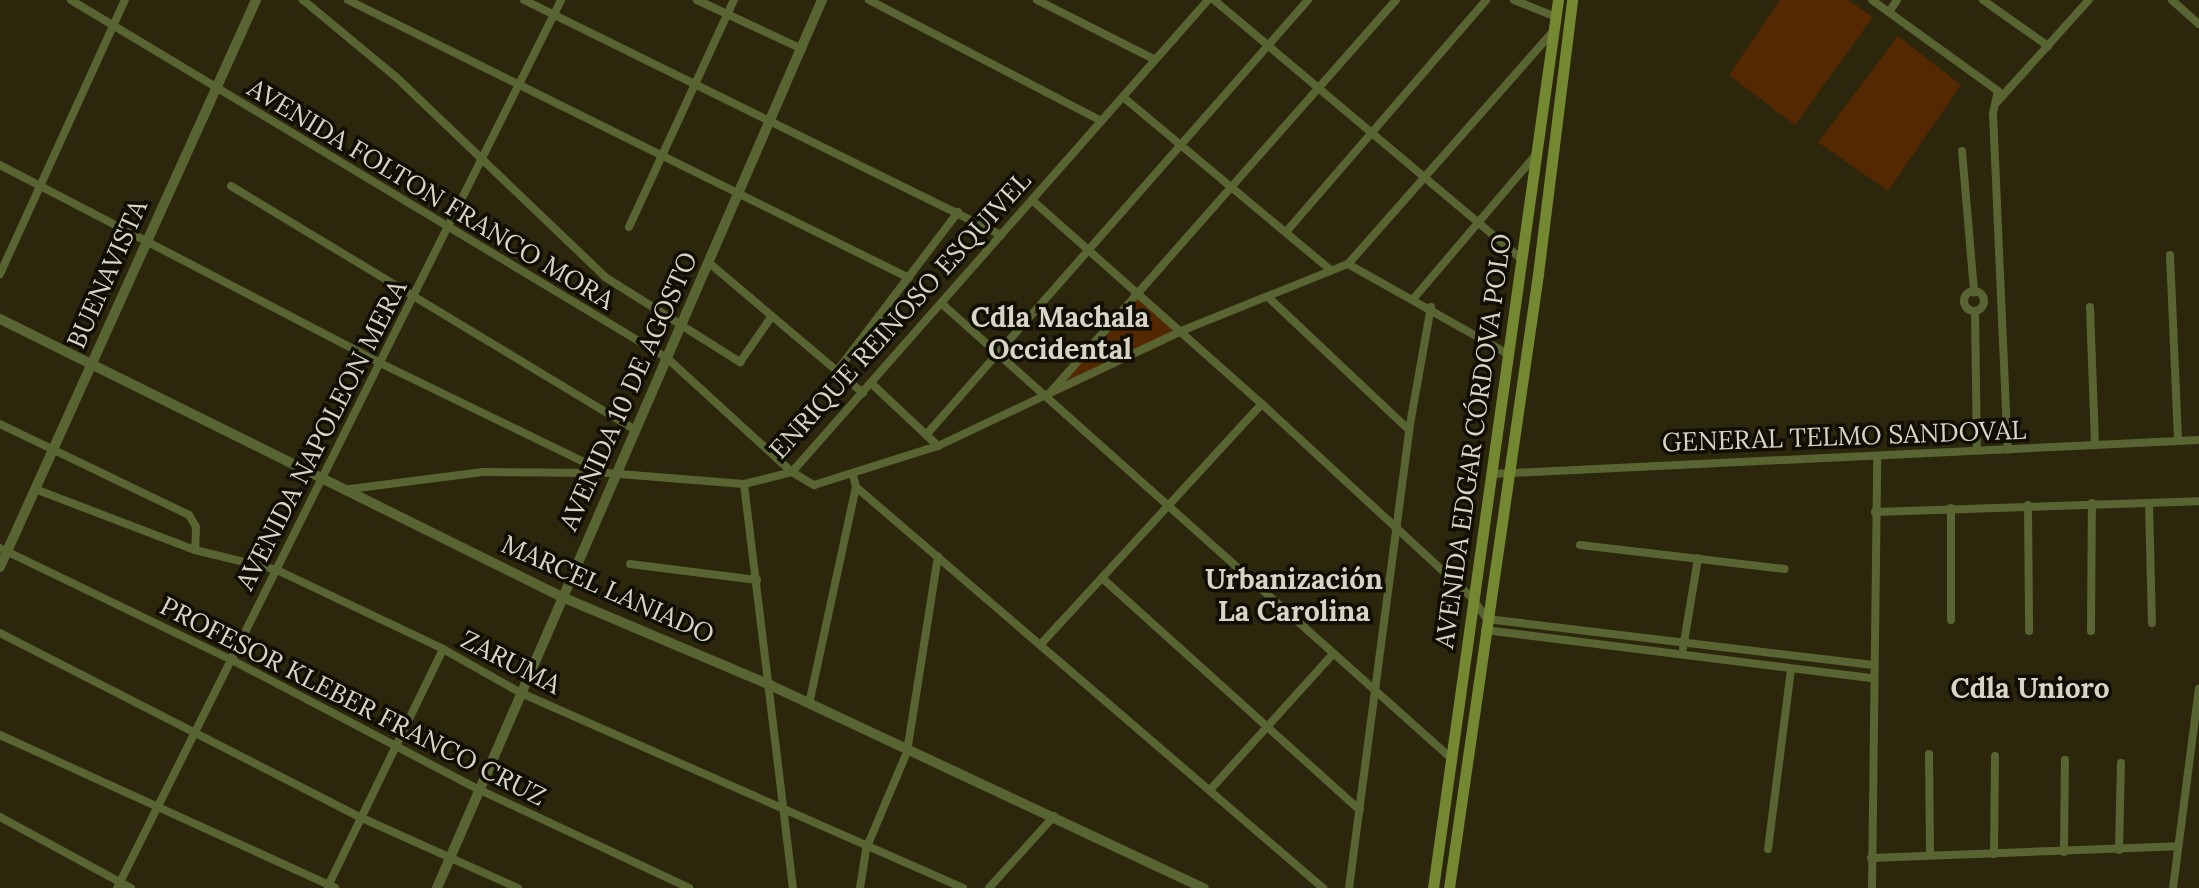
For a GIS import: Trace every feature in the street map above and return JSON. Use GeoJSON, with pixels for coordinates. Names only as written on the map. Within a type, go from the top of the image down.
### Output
{"type":"FeatureCollection","features":[{"type":"Feature","properties":{"kind":"main road","name":"AVENIDA EDGAR CÓRDOVA POLO"},"geometry":{"type":"LineString","coordinates":[[1433,888],[1558,0]]}},
{"type":"Feature","properties":{"kind":"main road","name":"AVENIDA EDGAR CÓRDOVA POLO"},"geometry":{"type":"LineString","coordinates":[[1449,888],[1572,0]]}},
{"type":"Feature","properties":{"kind":"street","name":"AVENIDA FOLTON FRANCO MORA"},"geometry":{"type":"LineString","coordinates":[[71,0],[447,229],[667,358],[792,472]]}},
{"type":"Feature","properties":{"kind":"street"},"geometry":{"type":"LineString","coordinates":[[0,274],[125,0]]}},
{"type":"Feature","properties":{"kind":"street","name":"BUENAVISTA"},"geometry":{"type":"LineString","coordinates":[[0,567],[4,550],[35,489],[214,87],[256,0]]}},
{"type":"Feature","properties":{"kind":"street"},"geometry":{"type":"LineString","coordinates":[[303,0],[395,76],[478,161],[605,277],[740,362],[772,316]]}},
{"type":"Feature","properties":{"kind":"street"},"geometry":{"type":"LineString","coordinates":[[348,0],[519,82],[909,278]]}},
{"type":"Feature","properties":{"kind":"street"},"geometry":{"type":"LineString","coordinates":[[524,0],[1001,235]]}},
{"type":"Feature","properties":{"kind":"street","name":"AVENIDA NAPOLEON MERA"},"geometry":{"type":"LineString","coordinates":[[118,885],[153,808],[277,570],[478,161],[561,0]]}},
{"type":"Feature","properties":{"kind":"street"},"geometry":{"type":"LineString","coordinates":[[697,0],[802,49]]}},
{"type":"Feature","properties":{"kind":"street"},"geometry":{"type":"LineString","coordinates":[[629,227],[734,0]]}},
{"type":"Feature","properties":{"kind":"street","name":"AVENIDA 10 DE AGOSTO"},"geometry":{"type":"LineString","coordinates":[[437,888],[612,474],[636,430],[822,0]]}},
{"type":"Feature","properties":{"kind":"street"},"geometry":{"type":"LineString","coordinates":[[869,0],[1101,121]]}},
{"type":"Feature","properties":{"kind":"street"},"geometry":{"type":"LineString","coordinates":[[1037,0],[1154,59]]}},
{"type":"Feature","properties":{"kind":"street"},"geometry":{"type":"LineString","coordinates":[[1211,0],[1269,44],[1317,88],[1373,131],[1522,259]]}},
{"type":"Feature","properties":{"kind":"street","name":"ENRIQUE REINOSO ESQUIVEL"},"geometry":{"type":"LineString","coordinates":[[350,489],[483,472],[612,474],[744,484],[792,472],[1154,59],[1211,0]]}},
{"type":"Feature","properties":{"kind":"street"},"geometry":{"type":"LineString","coordinates":[[926,435],[1308,0]]}},
{"type":"Feature","properties":{"kind":"street"},"geometry":{"type":"LineString","coordinates":[[1046,397],[1396,0]]}},
{"type":"Feature","properties":{"kind":"street"},"geometry":{"type":"LineString","coordinates":[[1286,232],[1486,0]]}},
{"type":"Feature","properties":{"kind":"street"},"geometry":{"type":"LineString","coordinates":[[792,472],[814,485],[938,446],[1181,331],[1348,264],[1427,177],[1556,23],[1514,0]]}},
{"type":"Feature","properties":{"kind":"street"},"geometry":{"type":"LineString","coordinates":[[1872,0],[1988,80],[1998,91],[1993,113],[2008,450]]}},
{"type":"Feature","properties":{"kind":"street"},"geometry":{"type":"LineString","coordinates":[[1889,12],[1897,0]]}},
{"type":"Feature","properties":{"kind":"street"},"geometry":{"type":"LineString","coordinates":[[1983,0],[2048,46]]}},
{"type":"Feature","properties":{"kind":"street"},"geometry":{"type":"LineString","coordinates":[[2172,0],[2199,24]]}},
{"type":"Feature","properties":{"kind":"street"},"geometry":{"type":"LineString","coordinates":[[1997,102],[2086,1]]}},
{"type":"Feature","properties":{"kind":"street"},"geometry":{"type":"LineString","coordinates":[[1123,97],[1229,189],[1331,270]]}},
{"type":"Feature","properties":{"kind":"street"},"geometry":{"type":"LineString","coordinates":[[1962,151],[1974,292],[1984,301],[1975,311],[1977,450]]}},
{"type":"Feature","properties":{"kind":"street"},"geometry":{"type":"LineString","coordinates":[[1414,298],[1534,157]]}},
{"type":"Feature","properties":{"kind":"street"},"geometry":{"type":"LineString","coordinates":[[0,165],[145,244],[380,363],[612,474]]}},
{"type":"Feature","properties":{"kind":"street"},"geometry":{"type":"LineString","coordinates":[[231,186],[636,430]]}},
{"type":"Feature","properties":{"kind":"street"},"geometry":{"type":"LineString","coordinates":[[1032,200],[1090,246],[1473,599],[1486,625]]}},
{"type":"Feature","properties":{"kind":"street"},"geometry":{"type":"LineString","coordinates":[[837,371],[958,212]]}},
{"type":"Feature","properties":{"kind":"street"},"geometry":{"type":"LineString","coordinates":[[2170,255],[2178,441]]}},
{"type":"Feature","properties":{"kind":"street"},"geometry":{"type":"LineString","coordinates":[[708,262],[863,393]]}},
{"type":"Feature","properties":{"kind":"street"},"geometry":{"type":"LineString","coordinates":[[1348,264],[1431,307],[1506,353]]}},
{"type":"Feature","properties":{"kind":"street"},"geometry":{"type":"LineString","coordinates":[[1974,292],[1965,302],[1975,311]]}},
{"type":"Feature","properties":{"kind":"street"},"geometry":{"type":"LineString","coordinates":[[1268,297],[1409,430]]}},
{"type":"Feature","properties":{"kind":"street"},"geometry":{"type":"LineString","coordinates":[[941,303],[999,352],[1375,695],[1451,758]]}},
{"type":"Feature","properties":{"kind":"street"},"geometry":{"type":"LineString","coordinates":[[1349,888],[1409,430],[1431,307]]}},
{"type":"Feature","properties":{"kind":"street"},"geometry":{"type":"LineString","coordinates":[[2090,307],[2095,445]]}},
{"type":"Feature","properties":{"kind":"street","name":"MARCEL LANIADO"},"geometry":{"type":"LineString","coordinates":[[0,319],[350,489],[562,597],[770,685],[907,752],[1054,816],[1185,884],[1204,888]]}},
{"type":"Feature","properties":{"kind":"street"},"geometry":{"type":"LineString","coordinates":[[871,383],[938,446]]}},
{"type":"Feature","properties":{"kind":"street"},"geometry":{"type":"LineString","coordinates":[[1041,644],[1262,404]]}},
{"type":"Feature","properties":{"kind":"street"},"geometry":{"type":"LineString","coordinates":[[0,424],[189,515],[196,527],[195,550]]}},
{"type":"Feature","properties":{"kind":"street","name":"GENERAL TELMO SANDOVAL"},"geometry":{"type":"LineString","coordinates":[[1491,474],[2199,440]]}},
{"type":"Feature","properties":{"kind":"street"},"geometry":{"type":"LineString","coordinates":[[1872,888],[1877,456]]}},
{"type":"Feature","properties":{"kind":"street"},"geometry":{"type":"LineString","coordinates":[[809,704],[856,487],[853,475]]}},
{"type":"Feature","properties":{"kind":"street"},"geometry":{"type":"LineString","coordinates":[[744,484],[793,888]]}},
{"type":"Feature","properties":{"kind":"street"},"geometry":{"type":"LineString","coordinates":[[856,487],[1323,888]]}},
{"type":"Feature","properties":{"kind":"street","name":"ZARUMA"},"geometry":{"type":"LineString","coordinates":[[35,489],[195,550],[277,570],[443,649],[521,693],[866,849],[963,888]]}},
{"type":"Feature","properties":{"kind":"street"},"geometry":{"type":"LineString","coordinates":[[1875,512],[2199,501]]}},
{"type":"Feature","properties":{"kind":"street"},"geometry":{"type":"LineString","coordinates":[[2091,631],[2092,503]]}},
{"type":"Feature","properties":{"kind":"street"},"geometry":{"type":"LineString","coordinates":[[2149,503],[2152,623]]}},
{"type":"Feature","properties":{"kind":"street"},"geometry":{"type":"LineString","coordinates":[[2028,505],[2029,631]]}},
{"type":"Feature","properties":{"kind":"street"},"geometry":{"type":"LineString","coordinates":[[1951,508],[1951,620]]}},
{"type":"Feature","properties":{"kind":"street"},"geometry":{"type":"LineString","coordinates":[[1580,545],[1785,569]]}},
{"type":"Feature","properties":{"kind":"street","name":"PROFESOR KLEBER FRANCO CRUZ"},"geometry":{"type":"LineString","coordinates":[[4,550],[230,659],[398,744],[480,790],[689,888]]}},
{"type":"Feature","properties":{"kind":"street"},"geometry":{"type":"LineString","coordinates":[[860,888],[866,849],[907,752],[938,556]]}},
{"type":"Feature","properties":{"kind":"street"},"geometry":{"type":"LineString","coordinates":[[1682,657],[1698,558]]}},
{"type":"Feature","properties":{"kind":"street"},"geometry":{"type":"LineString","coordinates":[[630,564],[757,580]]}},
{"type":"Feature","properties":{"kind":"street"},"geometry":{"type":"LineString","coordinates":[[1102,578],[1360,810]]}},
{"type":"Feature","properties":{"kind":"street"},"geometry":{"type":"LineString","coordinates":[[1486,625],[1873,665]]}},
{"type":"Feature","properties":{"kind":"street"},"geometry":{"type":"LineString","coordinates":[[1486,625],[1682,657],[1873,678]]}},
{"type":"Feature","properties":{"kind":"street"},"geometry":{"type":"LineString","coordinates":[[0,633],[196,729],[362,818],[453,855],[518,888]]}},
{"type":"Feature","properties":{"kind":"street"},"geometry":{"type":"LineString","coordinates":[[0,735],[330,887],[443,649]]}},
{"type":"Feature","properties":{"kind":"street"},"geometry":{"type":"LineString","coordinates":[[1210,790],[1333,654]]}},
{"type":"Feature","properties":{"kind":"street"},"geometry":{"type":"LineString","coordinates":[[1768,849],[1791,669]]}},
{"type":"Feature","properties":{"kind":"street"},"geometry":{"type":"LineString","coordinates":[[2173,888],[2199,691]]}},
{"type":"Feature","properties":{"kind":"street"},"geometry":{"type":"LineString","coordinates":[[1929,754],[1930,855]]}},
{"type":"Feature","properties":{"kind":"street"},"geometry":{"type":"LineString","coordinates":[[1994,854],[1995,756]]}},
{"type":"Feature","properties":{"kind":"street"},"geometry":{"type":"LineString","coordinates":[[2064,852],[2065,760]]}},
{"type":"Feature","properties":{"kind":"street"},"geometry":{"type":"LineString","coordinates":[[2119,850],[2121,763]]}},
{"type":"Feature","properties":{"kind":"street"},"geometry":{"type":"LineString","coordinates":[[989,888],[1054,816]]}},
{"type":"Feature","properties":{"kind":"street"},"geometry":{"type":"LineString","coordinates":[[0,817],[118,885],[131,888]]}},
{"type":"Feature","properties":{"kind":"street"},"geometry":{"type":"LineString","coordinates":[[1871,858],[2178,846]]}},
{"type":"Feature","properties":{"kind":"shaded area"},"geometry":{"type":"Polygon","coordinates":[[[1780,0],[1848,0],[1873,17],[1795,125],[1729,75],[1780,0]]]}},
{"type":"Feature","properties":{"kind":"shaded area"},"geometry":{"type":"Polygon","coordinates":[[[1898,36],[1961,85],[1888,191],[1818,142],[1898,36]]]}},
{"type":"Feature","properties":{"kind":"shaded area"},"geometry":{"type":"Polygon","coordinates":[[[1142,292],[1188,333],[1051,397],[1142,292]]]}},
{"type":"Feature","properties":{"kind":"district","name":"Cdla Machala Occidental"},"geometry":{"type":"Point","coordinates":[1060,333]}},
{"type":"Feature","properties":{"kind":"district","name":"Urbanización La Carolina"},"geometry":{"type":"Point","coordinates":[1294,595]}},
{"type":"Feature","properties":{"kind":"district","name":"Cdla Unioro"},"geometry":{"type":"Point","coordinates":[2030,688]}}]}
